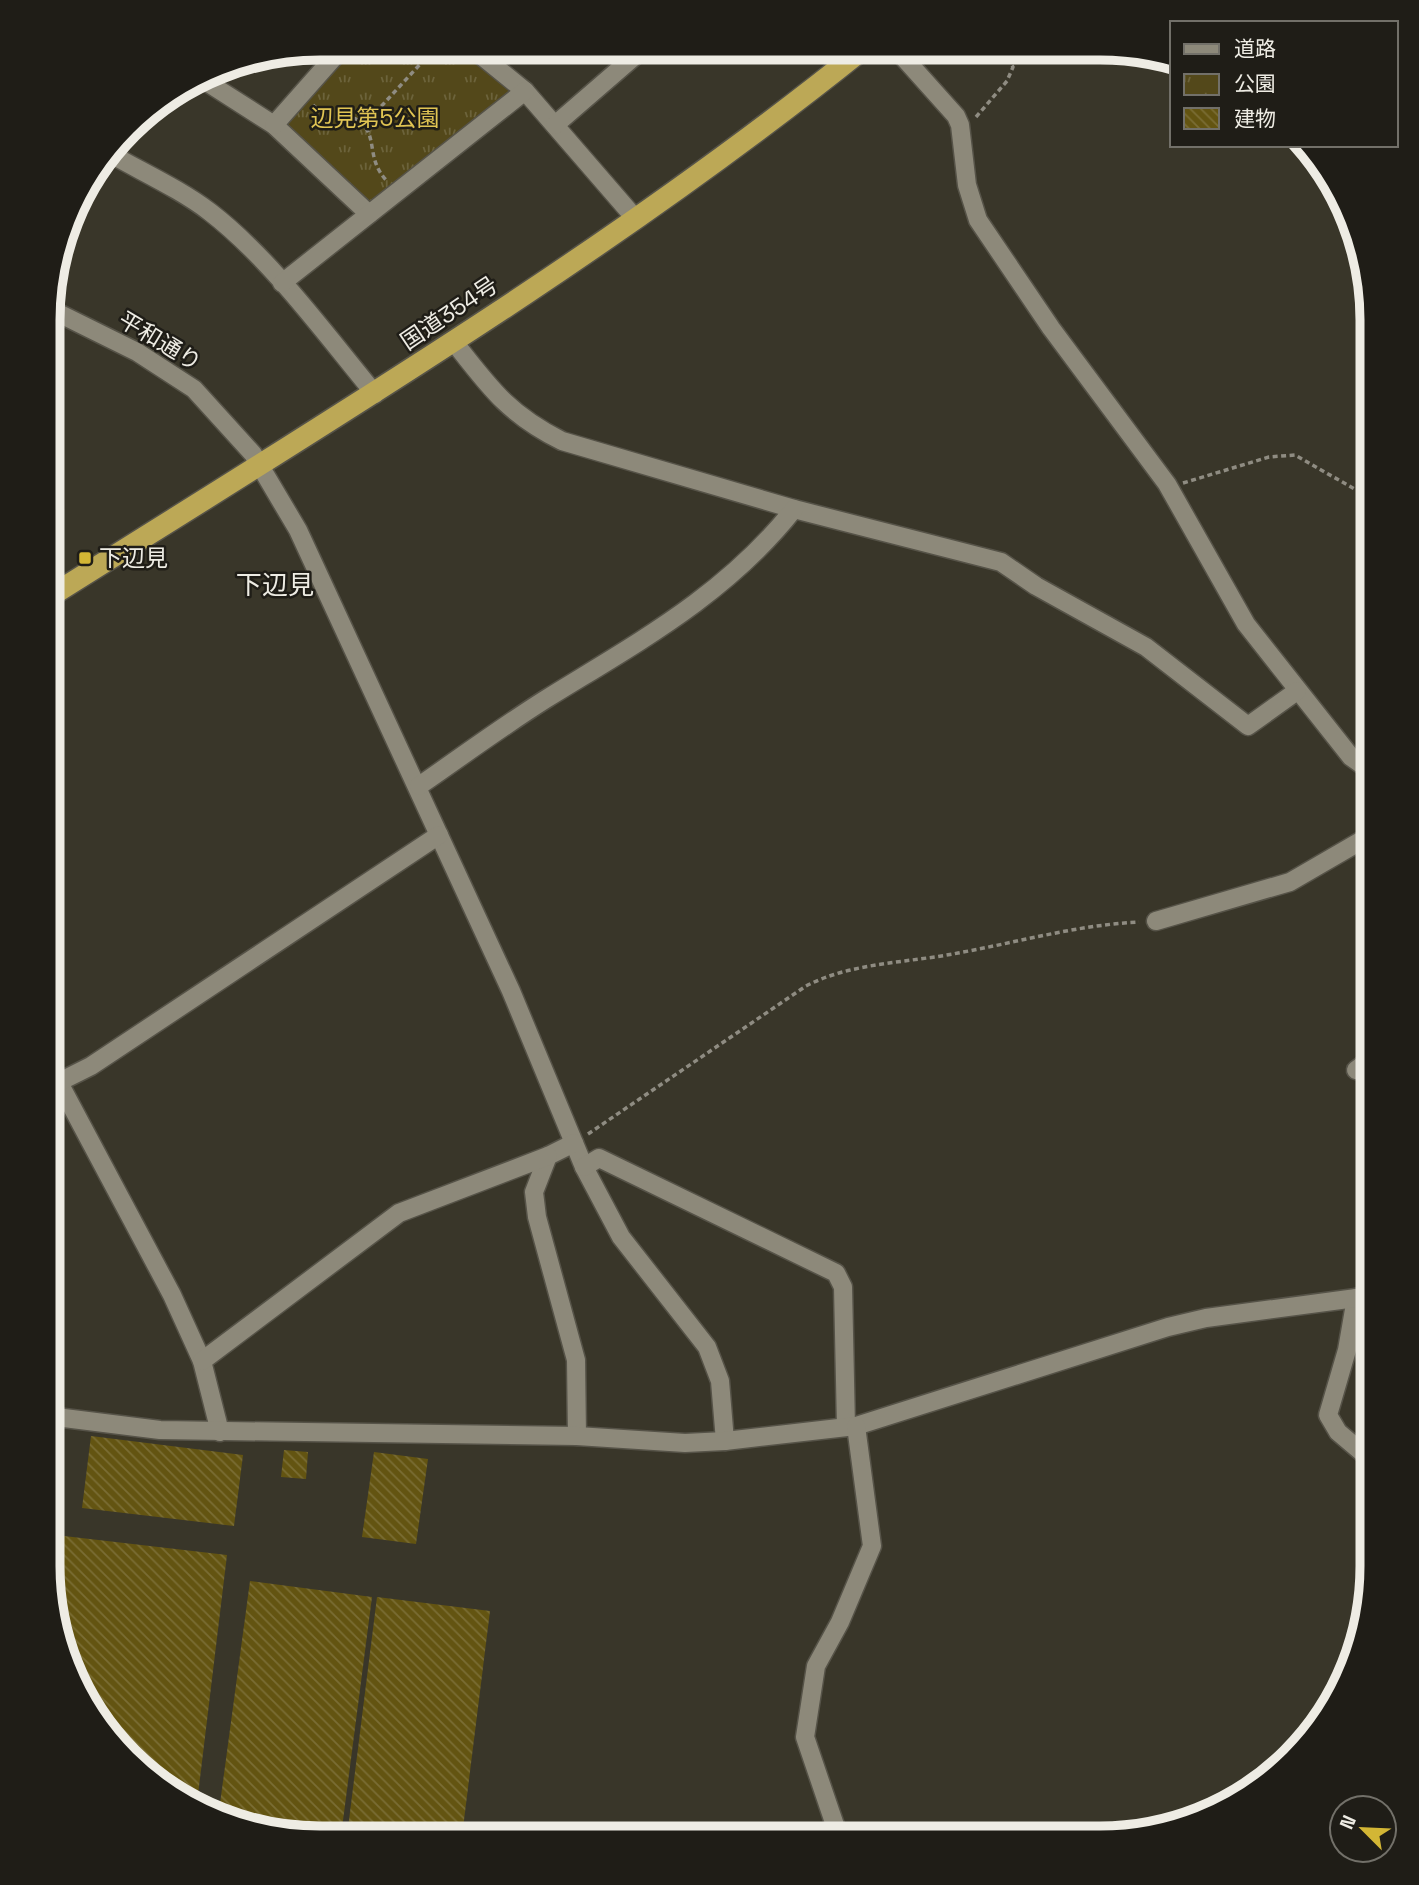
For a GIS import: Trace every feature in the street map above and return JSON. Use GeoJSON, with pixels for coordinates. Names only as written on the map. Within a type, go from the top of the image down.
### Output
{"type":"FeatureCollection","features":[{"type":"Feature","properties":{"kind":"highway","name":"国道354号"},"geometry":{"type":"LineString","coordinates":[[60,590],[454,342],[798,101],[849,60]]}},
{"type":"Feature","properties":{"kind":"street"},"geometry":{"type":"LineString","coordinates":[[274,125],[332,60]]}},
{"type":"Feature","properties":{"kind":"street"},"geometry":{"type":"LineString","coordinates":[[555,125],[630,60]]}},
{"type":"Feature","properties":{"kind":"street"},"geometry":{"type":"LineString","coordinates":[[906,60],[956,116],[964,151],[967,185],[978,220],[1051,328],[1167,484],[1246,624],[1297,691],[1360,763]]}},
{"type":"Feature","properties":{"kind":"street"},"geometry":{"type":"LineString","coordinates":[[488,61],[525,91],[634,217]]}},
{"type":"Feature","properties":{"kind":"street"},"geometry":{"type":"LineString","coordinates":[[210,84],[274,125],[369,214]]}},
{"type":"Feature","properties":{"kind":"street"},"geometry":{"type":"LineString","coordinates":[[282,283],[525,91]]}},
{"type":"Feature","properties":{"kind":"street"},"geometry":{"type":"LineString","coordinates":[[116,157],[209,211],[282,283],[375,394]]}},
{"type":"Feature","properties":{"kind":"street","name":"平和通り"},"geometry":{"type":"LineString","coordinates":[[60,314],[137,352],[194,388],[253,454],[298,530],[419,786],[511,991],[584,1167],[621,1237],[706,1346],[720,1381],[725,1441]]}},
{"type":"Feature","properties":{"kind":"street"},"geometry":{"type":"LineString","coordinates":[[454,342],[510,410],[531,426],[562,442],[794,509],[1001,562],[1036,586],[1146,647],[1248,726],[1297,691]]}},
{"type":"Feature","properties":{"kind":"street"},"geometry":{"type":"LineString","coordinates":[[419,786],[544,701],[703,601],[748,559],[794,509]]}},
{"type":"Feature","properties":{"kind":"street"},"geometry":{"type":"LineString","coordinates":[[60,1081],[90,1066],[439,835]]}},
{"type":"Feature","properties":{"kind":"street"},"geometry":{"type":"LineString","coordinates":[[1156,921],[1290,882],[1360,841]]}},
{"type":"Feature","properties":{"kind":"street"},"geometry":{"type":"LineString","coordinates":[[1356,1070],[1360,1067]]}},
{"type":"Feature","properties":{"kind":"street"},"geometry":{"type":"LineString","coordinates":[[60,1089],[172,1295],[202,1362],[220,1432]]}},
{"type":"Feature","properties":{"kind":"street"},"geometry":{"type":"LineString","coordinates":[[202,1362],[399,1213],[548,1156],[574,1143]]}},
{"type":"Feature","properties":{"kind":"street"},"geometry":{"type":"LineString","coordinates":[[548,1156],[534,1192],[537,1217],[576,1360],[577,1436]]}},
{"type":"Feature","properties":{"kind":"street"},"geometry":{"type":"LineString","coordinates":[[584,1167],[599,1158],[836,1273],[844,1287],[851,1426],[872,1546],[840,1622],[816,1666],[804,1738],[835,1826]]}},
{"type":"Feature","properties":{"kind":"street"},"geometry":{"type":"LineString","coordinates":[[60,1418],[160,1430],[577,1436],[685,1443],[725,1441],[851,1426],[1167,1327],[1206,1318],[1360,1297]]}},
{"type":"Feature","properties":{"kind":"street"},"geometry":{"type":"LineString","coordinates":[[1360,1306],[1328,1415],[1338,1432],[1360,1451]]}},
{"type":"Feature","properties":{"kind":"path"},"geometry":{"type":"LineString","coordinates":[[364,125],[424,60]]}},
{"type":"Feature","properties":{"kind":"path"},"geometry":{"type":"LineString","coordinates":[[964,151],[969,128],[984,105],[1007,81],[1013,67],[1008,60]]}},
{"type":"Feature","properties":{"kind":"path"},"geometry":{"type":"LineString","coordinates":[[302,94],[326,115],[348,117],[364,125],[371,138],[370,152],[377,169],[398,191]]}},
{"type":"Feature","properties":{"kind":"path"},"geometry":{"type":"LineString","coordinates":[[1167,484],[1269,457],[1294,456],[1360,492]]}},
{"type":"Feature","properties":{"kind":"path"},"geometry":{"type":"LineString","coordinates":[[574,1143],[806,986],[828,975],[961,953],[1093,924],[1156,921]]}},
{"type":"Feature","properties":{"kind":"green space","name":"辺見第5公園"},"geometry":{"type":"Polygon","coordinates":[[[332,60],[487,60],[525,91],[369,214],[274,125],[332,60]]]}},
{"type":"Feature","properties":{"kind":"building"},"geometry":{"type":"Polygon","coordinates":[[[91,1436],[243,1455],[234,1526],[82,1508],[91,1436]]]}},
{"type":"Feature","properties":{"kind":"building"},"geometry":{"type":"Polygon","coordinates":[[[284,1450],[308,1452],[306,1479],[281,1477],[284,1450]]]}},
{"type":"Feature","properties":{"kind":"building"},"geometry":{"type":"Polygon","coordinates":[[[374,1452],[428,1459],[416,1544],[362,1537],[374,1452]]]}},
{"type":"Feature","properties":{"kind":"building"},"geometry":{"type":"Polygon","coordinates":[[[60,1536],[227,1555],[198,1795],[148,1761],[113,1724],[94,1696],[73,1649],[64,1616],[60,1583],[60,1536]]]}},
{"type":"Feature","properties":{"kind":"building"},"geometry":{"type":"Polygon","coordinates":[[[250,1581],[372,1597],[342,1826],[269,1821],[220,1806],[250,1581]]]}},
{"type":"Feature","properties":{"kind":"building"},"geometry":{"type":"Polygon","coordinates":[[[377,1597],[490,1611],[463,1826],[348,1826],[377,1597]]]}},
{"type":"Feature","properties":{"kind":"place","name":"下辺見"},"geometry":{"type":"Point","coordinates":[85,558]}},
{"type":"Feature","properties":{"kind":"district","name":"下辺見"},"geometry":{"type":"Point","coordinates":[275,585]}}]}
